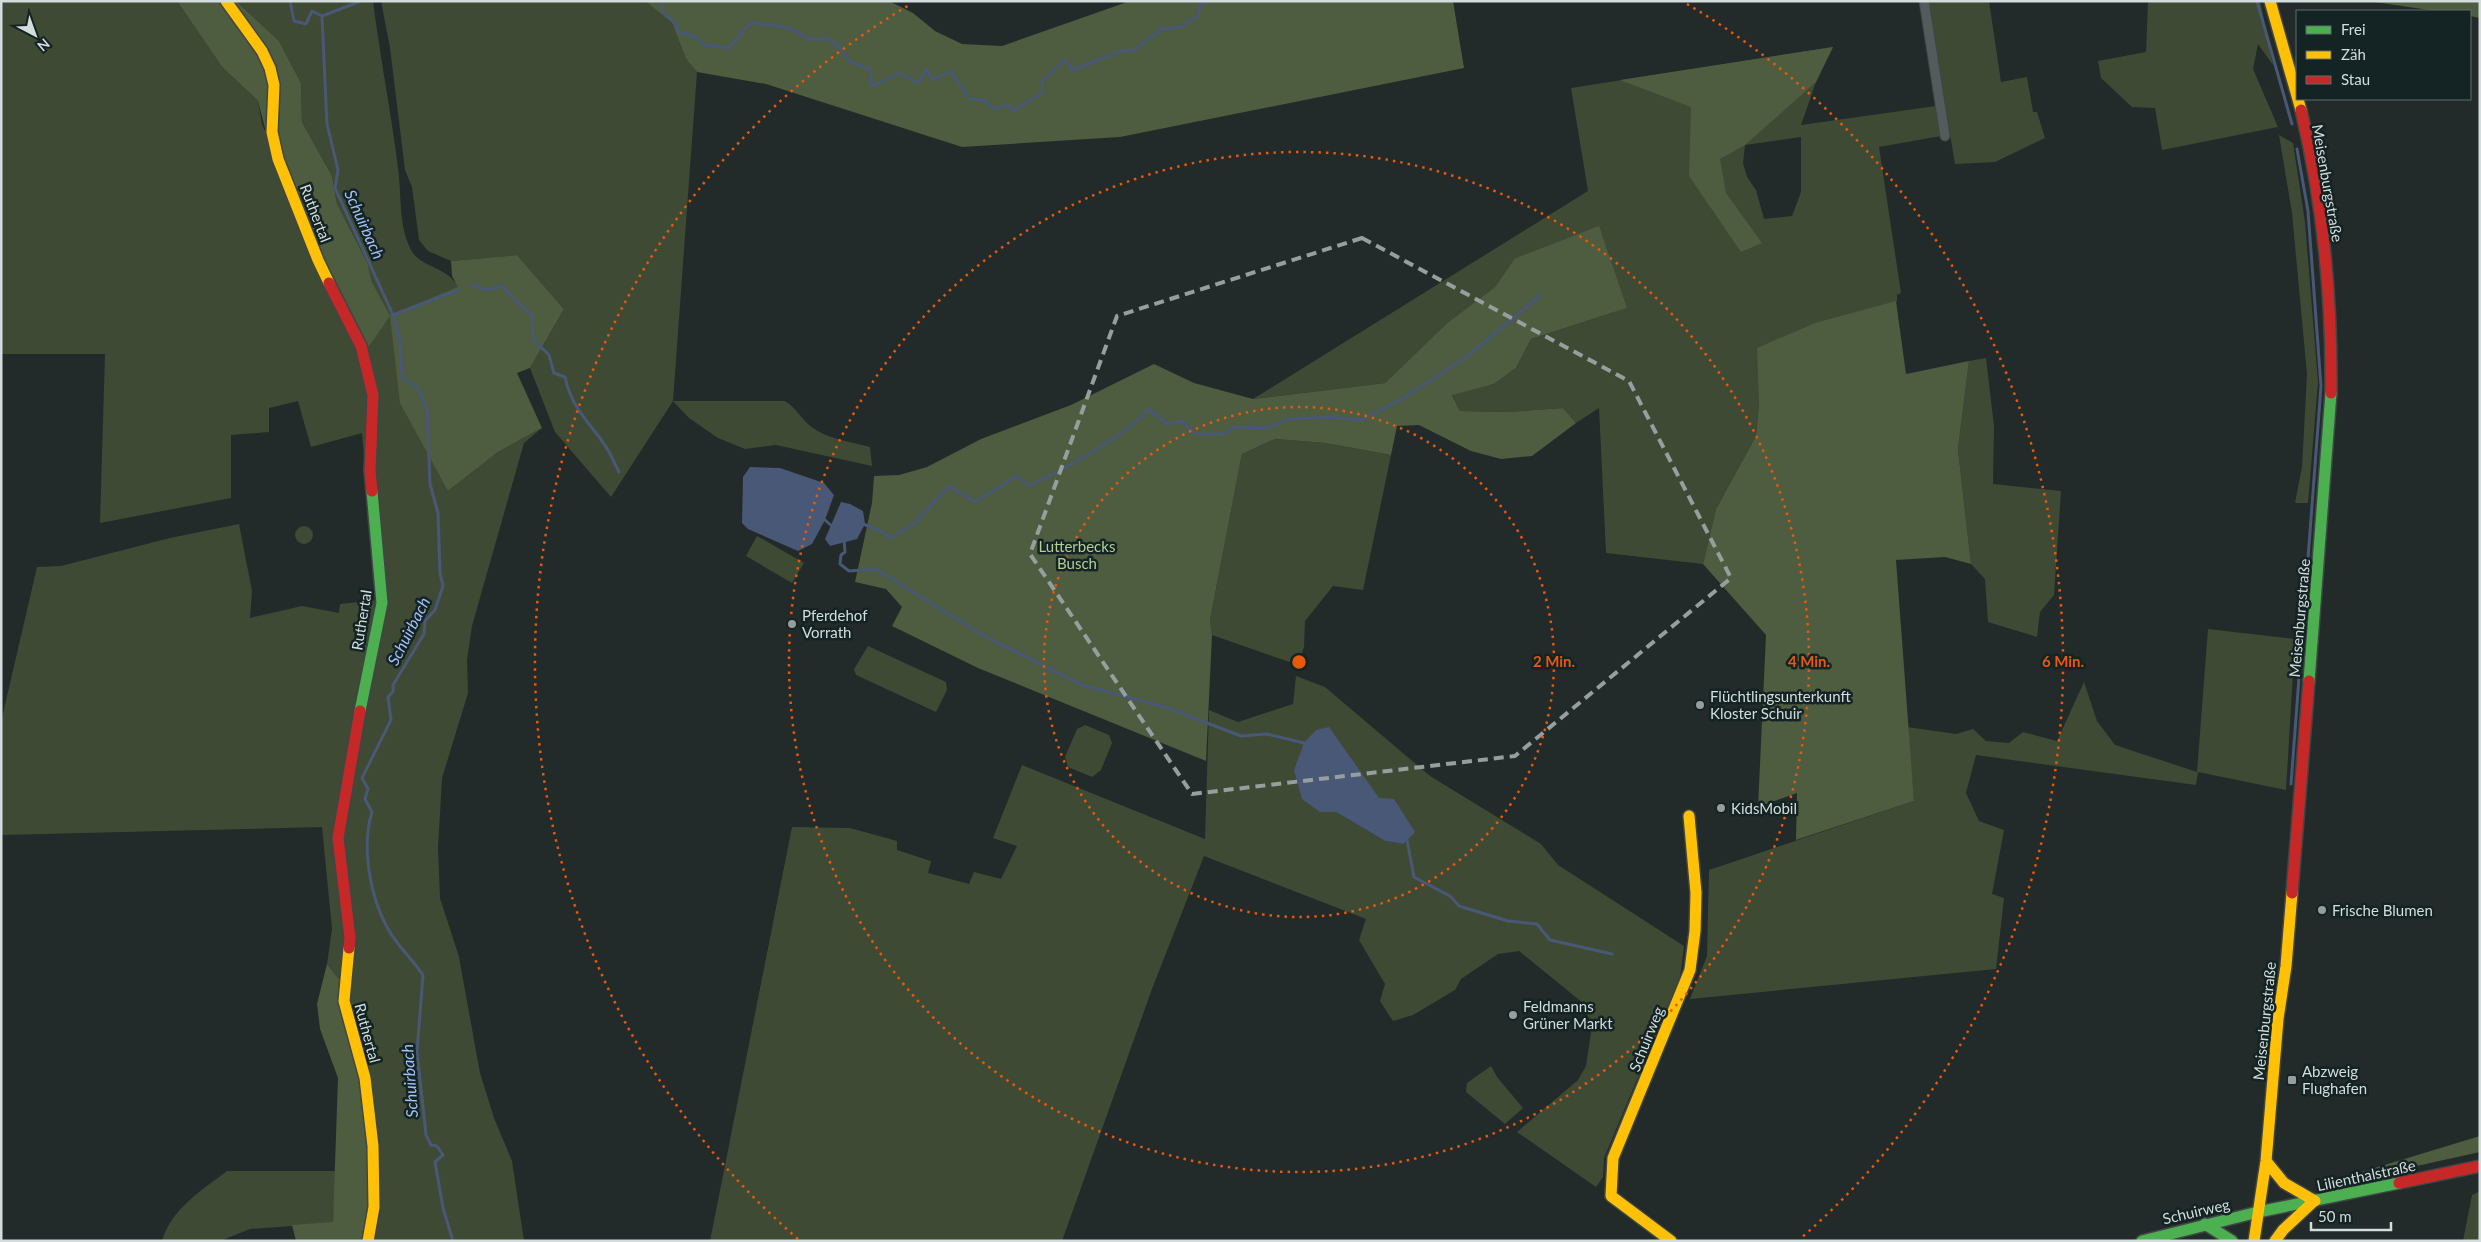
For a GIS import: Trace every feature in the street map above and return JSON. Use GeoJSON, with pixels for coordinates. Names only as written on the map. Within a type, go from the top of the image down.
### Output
{"type":"FeatureCollection","features":[{"type":"Feature","properties":{"kind":"street","name":"Ruthertal"},"geometry":{"type":"LineString","coordinates":[[226,1],[262,51],[270,68],[274,85],[272,132],[278,159],[318,260],[361,346],[373,395],[370,471],[382,603],[359,714],[338,838],[350,938],[344,1001],[365,1078],[374,1146],[374,1199],[368,1241]]}},
{"type":"Feature","properties":{"kind":"street"},"geometry":{"type":"LineString","coordinates":[[1924,1],[1945,136]]}},
{"type":"Feature","properties":{"kind":"street","name":"Meisenburgstraße"},"geometry":{"type":"LineString","coordinates":[[2270,1],[2296,95]]}},
{"type":"Feature","properties":{"kind":"street","name":"Meisenburgstraße"},"geometry":{"type":"LineString","coordinates":[[2254,1241],[2266,1161],[2278,1019],[2286,966],[2330,426],[2333,363],[2321,217],[2297,100]]}},
{"type":"Feature","properties":{"kind":"street","name":"Schuirweg"},"geometry":{"type":"LineString","coordinates":[[1671,1241],[1611,1196],[1610,1172],[1613,1158],[1690,970],[1697,938],[1697,889],[1689,816]]}},
{"type":"Feature","properties":{"kind":"street"},"geometry":{"type":"LineString","coordinates":[[2266,1161],[2284,1183],[2315,1201],[2283,1230],[2276,1241]]}},
{"type":"Feature","properties":{"kind":"street","name":"Lilienthalstraße"},"geometry":{"type":"LineString","coordinates":[[2258,1212],[2474,1167]]}},
{"type":"Feature","properties":{"kind":"street","name":"Schuirweg"},"geometry":{"type":"LineString","coordinates":[[2142,1241],[2258,1212]]}},
{"type":"Feature","properties":{"kind":"street"},"geometry":{"type":"LineString","coordinates":[[2205,1224],[2232,1241]]}},
{"type":"Feature","properties":{"kind":"highlighted area"},"geometry":{"type":"Polygon","coordinates":[[[1362,238],[1629,381],[1731,578],[1515,756],[1192,794],[1030,554],[1117,316],[1362,238]]]}},
{"type":"Feature","properties":{"kind":"green space"},"geometry":{"type":"Polygon","coordinates":[[[1,1],[177,1],[222,67],[258,101],[262,124],[357,348],[369,389],[366,478],[362,433],[311,447],[298,401],[269,408],[269,432],[231,435],[231,498],[100,523],[105,354],[1,354],[1,1]]]}},
{"type":"Feature","properties":{"kind":"green space"},"geometry":{"type":"Polygon","coordinates":[[[177,1],[236,1],[279,41],[301,83],[302,122],[332,176],[337,204],[368,264],[372,282],[390,315],[458,287],[452,276],[451,261],[517,255],[564,309],[530,368],[517,373],[542,428],[498,452],[448,491],[400,403],[390,316],[366,351],[269,144],[258,101],[222,67],[177,1]]]}},
{"type":"Feature","properties":{"kind":"green space"},"geometry":{"type":"Polygon","coordinates":[[[236,1],[373,1],[398,168],[404,230],[415,256],[447,274],[458,286],[448,491],[498,452],[542,428],[524,443],[472,626],[467,660],[468,693],[442,778],[438,848],[440,898],[459,957],[480,1073],[494,1118],[512,1161],[524,1241],[372,1241],[349,1017],[342,825],[387,594],[366,351],[390,315],[372,282],[368,264],[337,204],[332,176],[302,122],[301,83],[279,41],[236,1]]]}},
{"type":"Feature","properties":{"kind":"green space"},"geometry":{"type":"Polygon","coordinates":[[[381,1],[645,1],[672,23],[686,59],[697,72],[673,401],[611,497],[555,432],[530,368],[564,309],[517,255],[451,261],[428,251],[419,240],[412,187],[405,170],[390,48],[381,1]]]}},
{"type":"Feature","properties":{"kind":"green space"},"geometry":{"type":"Polygon","coordinates":[[[645,1],[889,1],[913,13],[935,31],[962,44],[1002,46],[1130,1],[1453,1],[1464,68],[1120,137],[962,147],[766,84],[697,72],[686,59],[672,23],[645,1]]]}},
{"type":"Feature","properties":{"kind":"green space"},"geometry":{"type":"Polygon","coordinates":[[[1928,1],[1989,1],[2001,82],[2027,77],[2033,112],[2037,112],[2045,138],[1995,162],[1955,164],[1928,1]]]}},
{"type":"Feature","properties":{"kind":"green space"},"geometry":{"type":"Polygon","coordinates":[[[2148,1],[2260,1],[2273,65],[2258,44],[2253,69],[2278,127],[2162,150],[2155,108],[2132,107],[2101,78],[2098,61],[2146,52],[2148,1]]]}},
{"type":"Feature","properties":{"kind":"green space"},"geometry":{"type":"Polygon","coordinates":[[[2368,1],[2480,1],[2480,18],[2471,16],[2471,10],[2429,10],[2368,1]]]}},
{"type":"Feature","properties":{"kind":"green space"},"geometry":{"type":"Polygon","coordinates":[[[1833,47],[1816,82],[1801,125],[1936,106],[1941,136],[1879,147],[1901,293],[1897,295],[1897,301],[1759,402],[1756,436],[1716,509],[1703,564],[1606,553],[1599,408],[1576,423],[1563,408],[1507,412],[1460,411],[1452,394],[1494,384],[1516,368],[1531,339],[1627,308],[1514,259],[1495,287],[1447,323],[1385,383],[1253,399],[1588,191],[1571,88],[1833,47]],[[1801,137],[1745,145],[1743,163],[1747,177],[1756,190],[1764,219],[1792,216],[1801,192],[1801,137]]]}},
{"type":"Feature","properties":{"kind":"green space"},"geometry":{"type":"Polygon","coordinates":[[[1833,47],[1816,82],[1745,145],[1720,159],[1726,193],[1762,243],[1741,252],[1689,176],[1691,107],[1620,80],[1833,47]]]}},
{"type":"Feature","properties":{"kind":"green space"},"geometry":{"type":"Polygon","coordinates":[[[2279,135],[2293,143],[2305,222],[2318,382],[2308,503],[2295,503],[2302,467],[2307,374],[2292,213],[2279,135]]]}},
{"type":"Feature","properties":{"kind":"green space","name":"Lutterbecks Busch"},"geometry":{"type":"Polygon","coordinates":[[[1599,226],[1627,308],[1531,339],[1516,368],[1494,384],[1452,395],[1460,411],[1507,412],[1563,408],[1576,423],[1532,456],[1501,459],[1471,451],[1419,425],[1397,426],[1391,455],[1325,443],[1275,439],[1242,454],[1210,620],[1212,635],[1206,761],[978,668],[892,626],[902,607],[886,589],[855,582],[872,503],[874,476],[899,475],[927,467],[981,439],[1071,405],[1154,364],[1194,383],[1253,399],[1385,383],[1447,323],[1495,287],[1514,259],[1599,226]]]}},
{"type":"Feature","properties":{"kind":"green space"},"geometry":{"type":"Polygon","coordinates":[[[1896,301],[1906,374],[1969,361],[1958,449],[1971,564],[1945,557],[1896,560],[1914,801],[1796,840],[1797,793],[1758,807],[1766,635],[1703,564],[1716,509],[1756,436],[1759,402],[1757,348],[1815,323],[1896,301]]]}},
{"type":"Feature","properties":{"kind":"green space"},"geometry":{"type":"Polygon","coordinates":[[[1986,358],[1994,426],[1993,484],[2061,491],[2054,595],[2040,612],[2037,637],[1988,622],[1985,579],[1971,564],[1958,449],[1969,361],[1986,358]]]}},
{"type":"Feature","properties":{"kind":"green space"},"geometry":{"type":"Polygon","coordinates":[[[673,401],[785,401],[809,425],[819,432],[833,438],[870,447],[872,466],[776,445],[745,449],[718,438],[689,418],[673,401]]]}},
{"type":"Feature","properties":{"kind":"green space"},"geometry":{"type":"Polygon","coordinates":[[[1275,439],[1325,443],[1391,455],[1363,590],[1333,586],[1305,621],[1304,647],[1298,665],[1212,635],[1210,620],[1242,454],[1275,439]]]}},
{"type":"Feature","properties":{"kind":"green space"},"geometry":{"type":"Polygon","coordinates":[[[239,524],[252,591],[250,618],[302,606],[339,613],[340,604],[379,600],[336,826],[345,939],[339,979],[327,964],[332,929],[322,827],[1,835],[1,722],[37,567],[61,566],[170,538],[239,524]]]}},
{"type":"Feature","properties":{"kind":"green space"},"geometry":{"type":"Polygon","coordinates":[[[304,526],[310,529],[313,535],[310,541],[304,544],[298,541],[295,535],[298,529],[304,526]]]}},
{"type":"Feature","properties":{"kind":"green space"},"geometry":{"type":"Polygon","coordinates":[[[757,536],[804,563],[792,583],[746,556],[757,536]]]}},
{"type":"Feature","properties":{"kind":"green space"},"geometry":{"type":"Polygon","coordinates":[[[2208,629],[2295,639],[2286,790],[2198,772],[2196,785],[1976,755],[1966,793],[1979,821],[2004,830],[1992,894],[2004,898],[1996,969],[1690,999],[1707,956],[1709,870],[1914,801],[1907,727],[1956,734],[1973,729],[1986,741],[2009,743],[2023,732],[2057,741],[2084,682],[2097,721],[2115,745],[2197,772],[2208,629]]]}},
{"type":"Feature","properties":{"kind":"green space"},"geometry":{"type":"Polygon","coordinates":[[[868,646],[946,682],[947,690],[936,712],[856,675],[854,669],[868,646]]]}},
{"type":"Feature","properties":{"kind":"green space"},"geometry":{"type":"Polygon","coordinates":[[[1296,676],[1325,687],[1430,776],[1541,844],[1558,865],[1684,946],[1680,977],[1604,1158],[1603,1177],[1596,1187],[1517,1132],[1578,1080],[1586,1066],[1592,1026],[1583,1003],[1519,951],[1498,954],[1461,979],[1455,990],[1413,1015],[1393,1021],[1380,1001],[1385,984],[1359,940],[1366,919],[1204,856],[1152,989],[1062,1241],[710,1241],[792,827],[850,828],[897,841],[897,850],[931,861],[928,873],[969,884],[974,872],[1001,879],[1017,846],[993,838],[1022,765],[1205,839],[1209,710],[1238,722],[1293,704],[1296,676]],[[1336,812],[1385,841],[1403,844],[1336,812]]]}},
{"type":"Feature","properties":{"kind":"green space"},"geometry":{"type":"Polygon","coordinates":[[[1085,725],[1109,735],[1112,743],[1101,770],[1092,777],[1068,767],[1065,757],[1077,729],[1085,725]]]}},
{"type":"Feature","properties":{"kind":"green space"},"geometry":{"type":"Polygon","coordinates":[[[327,964],[339,979],[341,1008],[357,1063],[372,1185],[364,1241],[296,1241],[292,1225],[333,1222],[338,1078],[320,1029],[317,1004],[327,964]]]}},
{"type":"Feature","properties":{"kind":"green space"},"geometry":{"type":"Polygon","coordinates":[[[1491,1066],[1497,1077],[1523,1108],[1505,1124],[1466,1092],[1467,1083],[1491,1066]]]}},
{"type":"Feature","properties":{"kind":"green space"},"geometry":{"type":"Polygon","coordinates":[[[2480,1136],[2480,1152],[2394,1171],[2335,1180],[2480,1136]]]}},
{"type":"Feature","properties":{"kind":"green space"},"geometry":{"type":"Polygon","coordinates":[[[227,1171],[336,1171],[333,1223],[250,1229],[220,1241],[162,1241],[172,1219],[188,1201],[227,1171]]]}},
{"type":"Feature","properties":{"kind":"green space"},"geometry":{"type":"Polygon","coordinates":[[[2480,1191],[2480,1241],[2463,1241],[2472,1195],[2480,1191]]]}},
{"type":"Feature","properties":{"kind":"water"},"geometry":{"type":"Polygon","coordinates":[[[750,467],[780,468],[824,483],[834,495],[825,520],[812,544],[798,551],[748,529],[742,523],[743,477],[750,467]]]}},
{"type":"Feature","properties":{"kind":"water"},"geometry":{"type":"Polygon","coordinates":[[[841,502],[850,504],[863,511],[865,524],[857,539],[830,546],[825,539],[841,502]]]}},
{"type":"Feature","properties":{"kind":"water"},"geometry":{"type":"Polygon","coordinates":[[[1329,727],[1379,798],[1394,799],[1415,832],[1403,844],[1385,841],[1336,812],[1320,812],[1302,799],[1294,770],[1304,743],[1316,730],[1329,727]]]}},
{"type":"Feature","properties":{"kind":"waterway","name":"Schuirbach"},"geometry":{"type":"LineString","coordinates":[[290,1],[294,21],[306,24],[312,11],[322,16],[327,124],[338,170],[335,188],[393,315],[400,341],[402,377],[418,388],[427,410],[430,484],[438,513],[440,573],[443,586],[435,610],[425,621],[424,634],[393,685],[393,692],[388,697],[391,720],[362,778],[368,789],[365,799],[372,812],[367,844],[368,862],[380,913],[396,941],[423,975],[417,1052],[426,1135],[431,1145],[437,1146],[443,1155],[435,1162],[443,1208],[453,1241]]}},
{"type":"Feature","properties":{"kind":"waterway"},"geometry":{"type":"LineString","coordinates":[[322,16],[361,1]]}},
{"type":"Feature","properties":{"kind":"waterway"},"geometry":{"type":"LineString","coordinates":[[663,1],[662,11],[674,22],[679,32],[696,37],[704,45],[729,48],[750,23],[780,26],[795,31],[807,39],[828,39],[838,46],[850,62],[870,69],[872,86],[900,73],[918,83],[927,69],[932,80],[950,71],[970,99],[984,100],[994,109],[1007,105],[1013,111],[1043,92],[1042,81],[1065,60],[1073,70],[1121,51],[1133,51],[1162,29],[1181,27],[1198,16],[1200,4],[1210,1]]}},
{"type":"Feature","properties":{"kind":"waterway"},"geometry":{"type":"LineString","coordinates":[[2257,1],[2292,124]]}},
{"type":"Feature","properties":{"kind":"waterway"},"geometry":{"type":"LineString","coordinates":[[2291,784],[2321,386],[2308,211],[2297,149]]}},
{"type":"Feature","properties":{"kind":"waterway"},"geometry":{"type":"LineString","coordinates":[[472,285],[487,290],[503,286],[532,316],[533,339],[549,355],[554,373],[565,377],[575,404],[605,445],[619,472]]}},
{"type":"Feature","properties":{"kind":"waterway"},"geometry":{"type":"LineString","coordinates":[[393,315],[459,290]]}},
{"type":"Feature","properties":{"kind":"waterway"},"geometry":{"type":"LineString","coordinates":[[863,524],[881,531],[890,538],[914,524],[949,486],[975,502],[1017,476],[1028,486],[1059,471],[1109,442],[1149,409],[1167,424],[1181,421],[1196,434],[1224,434],[1233,427],[1268,428],[1288,419],[1327,417],[1361,420],[1400,400],[1465,358],[1541,295]]}},
{"type":"Feature","properties":{"kind":"waterway"},"geometry":{"type":"LineString","coordinates":[[825,520],[834,528]]}},
{"type":"Feature","properties":{"kind":"waterway"},"geometry":{"type":"LineString","coordinates":[[844,540],[845,552],[841,555],[840,564],[849,571],[876,569],[986,637],[1082,685],[1168,708],[1241,736],[1267,734],[1307,745]]}},
{"type":"Feature","properties":{"kind":"waterway"},"geometry":{"type":"LineString","coordinates":[[1405,837],[1414,877],[1450,896],[1459,906],[1508,921],[1537,924],[1550,940],[1612,954]]}},
{"type":"Feature","properties":{"kind":"traffic: fast"},"geometry":{"type":"LineString","coordinates":[[2309,681],[2331,393]]}},
{"type":"Feature","properties":{"kind":"traffic: fast"},"geometry":{"type":"LineString","coordinates":[[360,711],[382,603],[372,491]]}},
{"type":"Feature","properties":{"kind":"traffic: fast"},"geometry":{"type":"LineString","coordinates":[[2142,1241],[2258,1212],[2399,1183]]}},
{"type":"Feature","properties":{"kind":"traffic: fast"},"geometry":{"type":"LineString","coordinates":[[2205,1224],[2232,1241]]}},
{"type":"Feature","properties":{"kind":"traffic: slow"},"geometry":{"type":"LineString","coordinates":[[226,1],[262,51],[270,68],[274,85],[272,132],[278,159],[329,283]]}},
{"type":"Feature","properties":{"kind":"traffic: slow"},"geometry":{"type":"LineString","coordinates":[[2270,1],[2296,92]]}},
{"type":"Feature","properties":{"kind":"traffic: slow"},"geometry":{"type":"LineString","coordinates":[[2298,100],[2301,110]]}},
{"type":"Feature","properties":{"kind":"traffic: slow"},"geometry":{"type":"LineString","coordinates":[[1671,1241],[1611,1196],[1613,1158],[1690,970],[1695,931],[1696,893],[1689,816]]}},
{"type":"Feature","properties":{"kind":"traffic: slow"},"geometry":{"type":"LineString","coordinates":[[2254,1241],[2266,1161],[2278,1019],[2286,966],[2292,893]]}},
{"type":"Feature","properties":{"kind":"traffic: slow"},"geometry":{"type":"LineString","coordinates":[[349,948],[344,1001],[365,1078],[373,1146],[374,1207],[368,1241]]}},
{"type":"Feature","properties":{"kind":"traffic: slow"},"geometry":{"type":"LineString","coordinates":[[2266,1161],[2284,1183],[2315,1201]]}},
{"type":"Feature","properties":{"kind":"traffic: slow"},"geometry":{"type":"LineString","coordinates":[[2275,1241],[2283,1230],[2313,1202]]}},
{"type":"Feature","properties":{"kind":"traffic: jam"},"geometry":{"type":"LineString","coordinates":[[2301,110],[2309,145],[2325,250],[2330,321],[2331,393]]}},
{"type":"Feature","properties":{"kind":"traffic: jam"},"geometry":{"type":"LineString","coordinates":[[329,283],[361,346],[373,395],[370,471],[372,491]]}},
{"type":"Feature","properties":{"kind":"traffic: jam"},"geometry":{"type":"LineString","coordinates":[[2292,893],[2309,681]]}},
{"type":"Feature","properties":{"kind":"traffic: jam"},"geometry":{"type":"LineString","coordinates":[[349,948],[350,938],[338,838],[360,711]]}},
{"type":"Feature","properties":{"kind":"traffic: jam"},"geometry":{"type":"LineString","coordinates":[[2399,1183],[2480,1166]]}},
{"type":"Feature","properties":{"kind":"place","name":"Pferdehof Vorrath"},"geometry":{"type":"Point","coordinates":[792,624]}},
{"type":"Feature","properties":{"kind":"place","name":"Flüchtlingsunterkunft Kloster Schuir"},"geometry":{"type":"Point","coordinates":[1700,705]}},
{"type":"Feature","properties":{"kind":"place","name":"KidsMobil"},"geometry":{"type":"Point","coordinates":[1721,808]}},
{"type":"Feature","properties":{"kind":"place","name":"Frische Blumen"},"geometry":{"type":"Point","coordinates":[2322,910]}},
{"type":"Feature","properties":{"kind":"place","name":"Feldmanns Grüner Markt"},"geometry":{"type":"Point","coordinates":[1513,1015]}},
{"type":"Feature","properties":{"kind":"place","name":"Abzweig Flughafen"},"geometry":{"type":"Point","coordinates":[2292,1080]}}]}
